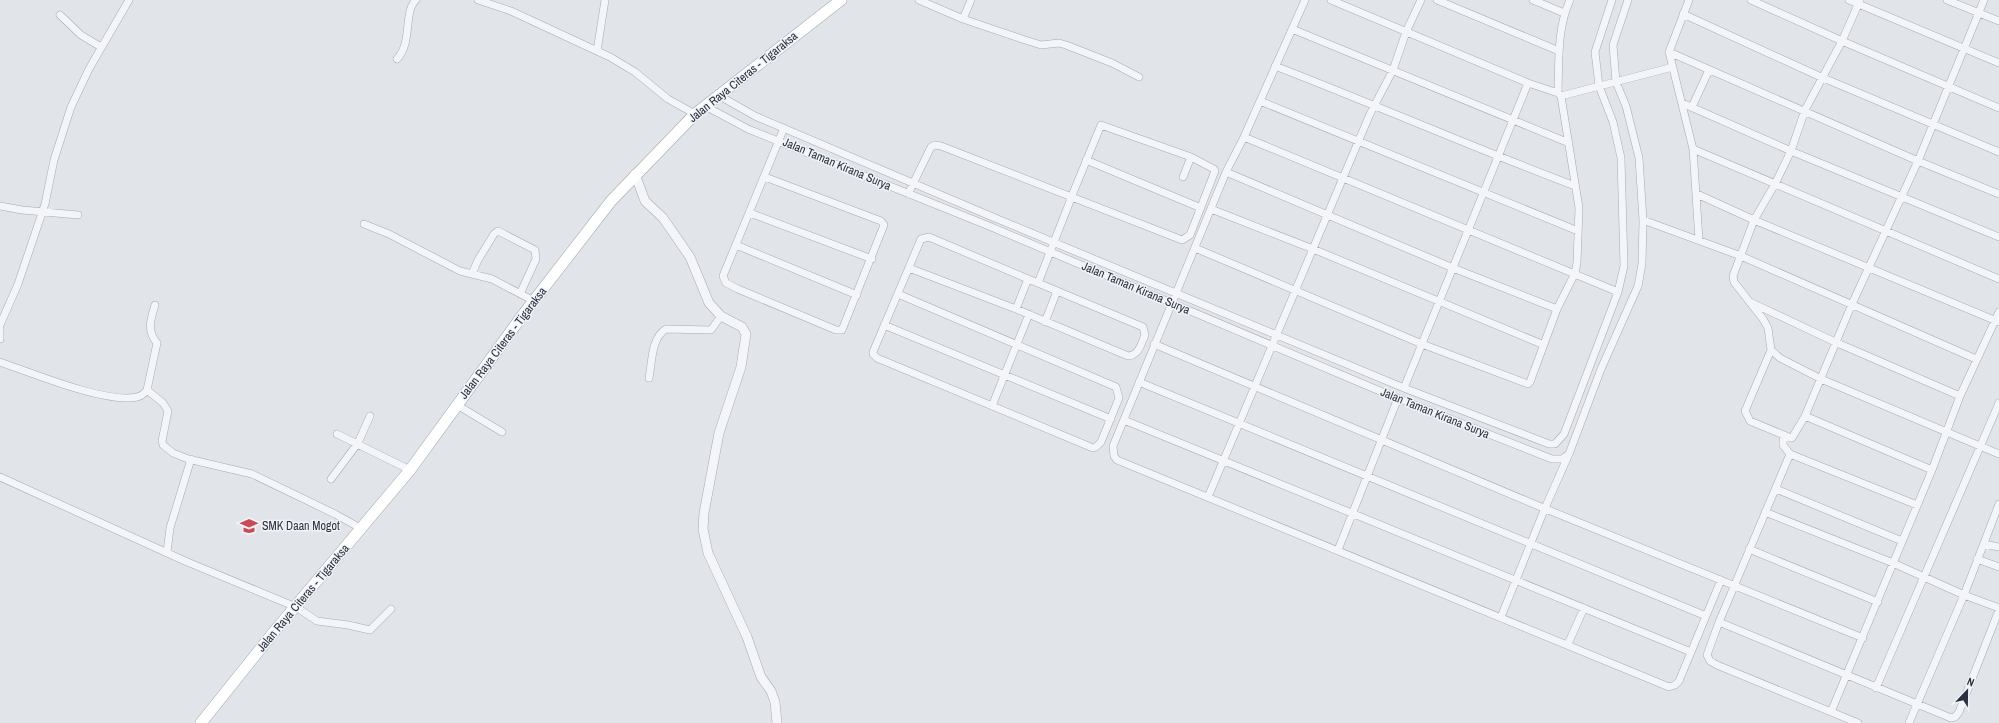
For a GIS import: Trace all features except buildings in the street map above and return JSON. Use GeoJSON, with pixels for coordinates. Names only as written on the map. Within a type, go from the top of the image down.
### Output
{"type":"FeatureCollection","features":[{"type":"Feature","properties":{"kind":"main road","name":"Jalan Raya Citeras - Tigaraksa"},"geometry":{"type":"LineString","coordinates":[[202,723],[273,633],[362,529],[410,470],[534,301],[610,201],[695,114],[841,0]]}},
{"type":"Feature","properties":{"kind":"street"},"geometry":{"type":"LineString","coordinates":[[0,325],[18,284],[48,191],[63,129],[71,107],[101,47],[130,0]]}},
{"type":"Feature","properties":{"kind":"street"},"geometry":{"type":"LineString","coordinates":[[397,59],[405,48],[410,9],[416,0]]}},
{"type":"Feature","properties":{"kind":"street"},"geometry":{"type":"LineString","coordinates":[[478,0],[495,3],[630,68],[660,94],[695,114]]}},
{"type":"Feature","properties":{"kind":"street"},"geometry":{"type":"LineString","coordinates":[[597,51],[606,0]]}},
{"type":"Feature","properties":{"kind":"street"},"geometry":{"type":"LineString","coordinates":[[919,0],[963,20],[1041,45],[1059,43],[1066,45],[1112,63],[1139,77]]}},
{"type":"Feature","properties":{"kind":"street"},"geometry":{"type":"LineString","coordinates":[[963,20],[971,0]]}},
{"type":"Feature","properties":{"kind":"street"},"geometry":{"type":"LineString","coordinates":[[1305,0],[1244,137],[1226,172],[1113,446],[1114,456],[1117,460],[1568,644],[1669,687],[1675,685],[1679,681],[1721,580]]}},
{"type":"Feature","properties":{"kind":"street"},"geometry":{"type":"LineString","coordinates":[[1331,0],[1528,83],[1559,94],[1616,82],[1672,67]]}},
{"type":"Feature","properties":{"kind":"street"},"geometry":{"type":"LineString","coordinates":[[1208,497],[1375,105],[1393,70],[1406,32],[1421,0]]}},
{"type":"Feature","properties":{"kind":"street"},"geometry":{"type":"LineString","coordinates":[[1437,0],[1559,51]]}},
{"type":"Feature","properties":{"kind":"street"},"geometry":{"type":"LineString","coordinates":[[1533,0],[1564,13]]}},
{"type":"Feature","properties":{"kind":"street"},"geometry":{"type":"LineString","coordinates":[[1195,248],[1296,289],[1422,344],[1526,384],[1530,382],[1557,309],[1575,273],[1577,263],[1579,208],[1569,143],[1559,94],[1559,51],[1564,13],[1570,0]]}},
{"type":"Feature","properties":{"kind":"street"},"geometry":{"type":"LineString","coordinates":[[1244,137],[1618,292],[1624,266],[1621,158],[1613,122],[1599,86],[1595,52],[1612,0]]}},
{"type":"Feature","properties":{"kind":"street"},"geometry":{"type":"LineString","coordinates":[[1501,617],[1545,508],[1569,454],[1600,369],[1638,286],[1642,264],[1643,220],[1640,158],[1626,106],[1616,82],[1613,45],[1628,0]]}},
{"type":"Feature","properties":{"kind":"street"},"geometry":{"type":"LineString","coordinates":[[1689,0],[1669,52],[1692,149],[1697,194],[1699,240]]}},
{"type":"Feature","properties":{"kind":"street"},"geometry":{"type":"LineString","coordinates":[[1751,0],[1842,41],[1999,108]]}},
{"type":"Feature","properties":{"kind":"street"},"geometry":{"type":"LineString","coordinates":[[1849,0],[1859,2],[1963,49],[1999,63]]}},
{"type":"Feature","properties":{"kind":"street"},"geometry":{"type":"LineString","coordinates":[[1947,0],[1999,21]]}},
{"type":"Feature","properties":{"kind":"street"},"geometry":{"type":"LineString","coordinates":[[1792,438],[1805,416],[1852,304],[1870,268],[1918,161],[1984,0]]}},
{"type":"Feature","properties":{"kind":"street"},"geometry":{"type":"LineString","coordinates":[[1792,438],[1750,421],[1746,416],[1745,412],[1771,350],[1768,328],[1750,301],[1734,282],[1732,276],[1754,220],[1775,184],[1791,151],[1805,110],[1821,77],[1842,41],[1859,2]]}},
{"type":"Feature","properties":{"kind":"street"},"geometry":{"type":"LineString","coordinates":[[1683,14],[1821,77],[1999,152]]}},
{"type":"Feature","properties":{"kind":"street"},"geometry":{"type":"LineString","coordinates":[[60,15],[81,36],[101,47]]}},
{"type":"Feature","properties":{"kind":"street"},"geometry":{"type":"LineString","coordinates":[[1292,29],[1569,143]]}},
{"type":"Feature","properties":{"kind":"street"},"geometry":{"type":"LineString","coordinates":[[1669,52],[1805,110],[1918,161],[1999,194]]}},
{"type":"Feature","properties":{"kind":"street"},"geometry":{"type":"LineString","coordinates":[[1275,66],[1375,105],[1497,157],[1575,186]]}},
{"type":"Feature","properties":{"kind":"street"},"geometry":{"type":"LineString","coordinates":[[1692,107],[1709,70]]}},
{"type":"Feature","properties":{"kind":"street"},"geometry":{"type":"LineString","coordinates":[[1404,388],[1528,83]]}},
{"type":"Feature","properties":{"kind":"street","name":"Jalan Taman Kirana Surya"},"geometry":{"type":"LineString","coordinates":[[718,95],[755,116],[1176,294],[1404,388],[1540,442],[1555,444],[1564,434],[1618,292]]}},
{"type":"Feature","properties":{"kind":"street"},"geometry":{"type":"LineString","coordinates":[[1260,101],[1360,140],[1578,230]]}},
{"type":"Feature","properties":{"kind":"street"},"geometry":{"type":"LineString","coordinates":[[1682,103],[1791,151],[1999,237]]}},
{"type":"Feature","properties":{"kind":"street","name":"Jalan Taman Kirana Surya"},"geometry":{"type":"LineString","coordinates":[[705,106],[748,129],[780,140],[908,194],[1050,251],[1398,398],[1552,459],[1562,459],[1569,454]]}},
{"type":"Feature","properties":{"kind":"street"},"geometry":{"type":"LineString","coordinates":[[908,194],[931,148],[935,145],[1072,196],[1152,230],[1182,240],[1190,235],[1215,171],[1213,166],[1101,125],[1086,160],[1072,196],[1053,242],[1038,283]]}},
{"type":"Feature","properties":{"kind":"street"},"geometry":{"type":"LineString","coordinates":[[765,177],[881,221],[884,228],[858,295],[842,330],[836,330],[726,283],[723,276],[784,128]]}},
{"type":"Feature","properties":{"kind":"street"},"geometry":{"type":"LineString","coordinates":[[1692,149],[1999,279]]}},
{"type":"Feature","properties":{"kind":"street"},"geometry":{"type":"LineString","coordinates":[[1183,177],[1191,157]]}},
{"type":"Feature","properties":{"kind":"street"},"geometry":{"type":"LineString","coordinates":[[1086,160],[1201,208]]}},
{"type":"Feature","properties":{"kind":"street"},"geometry":{"type":"LineString","coordinates":[[1226,172],[1453,268],[1557,309]]}},
{"type":"Feature","properties":{"kind":"street"},"geometry":{"type":"LineString","coordinates":[[635,174],[645,201],[663,218],[687,253],[709,303],[721,316],[745,330],[746,340],[740,367],[719,433],[704,513],[705,542],[711,561],[747,638],[761,677],[771,691],[775,702],[777,723]]}},
{"type":"Feature","properties":{"kind":"street"},"geometry":{"type":"LineString","coordinates":[[1697,194],[1754,220],[1997,321]]}},
{"type":"Feature","properties":{"kind":"street"},"geometry":{"type":"LineString","coordinates":[[0,206],[41,212],[78,215]]}},
{"type":"Feature","properties":{"kind":"street"},"geometry":{"type":"LineString","coordinates":[[1211,209],[1313,249],[1544,345]]}},
{"type":"Feature","properties":{"kind":"street"},"geometry":{"type":"LineString","coordinates":[[750,213],[872,260]]}},
{"type":"Feature","properties":{"kind":"street"},"geometry":{"type":"LineString","coordinates":[[1643,220],[1740,256],[1976,359]]}},
{"type":"Feature","properties":{"kind":"street"},"geometry":{"type":"LineString","coordinates":[[364,224],[389,234],[460,271],[492,279],[534,301]]}},
{"type":"Feature","properties":{"kind":"street"},"geometry":{"type":"LineString","coordinates":[[472,274],[478,260],[494,234],[498,231],[535,250],[536,259],[520,294]]}},
{"type":"Feature","properties":{"kind":"street"},"geometry":{"type":"LineString","coordinates":[[898,294],[1116,387],[1119,398],[1101,442],[1093,448],[874,356],[873,352],[921,239],[926,236],[1143,327],[1145,335],[1138,352],[1133,356],[1128,356],[1029,314],[909,268]]}},
{"type":"Feature","properties":{"kind":"street"},"geometry":{"type":"LineString","coordinates":[[736,245],[858,295]]}},
{"type":"Feature","properties":{"kind":"street"},"geometry":{"type":"LineString","coordinates":[[1016,309],[1028,279]]}},
{"type":"Feature","properties":{"kind":"street"},"geometry":{"type":"LineString","coordinates":[[1045,322],[1057,291]]}},
{"type":"Feature","properties":{"kind":"street"},"geometry":{"type":"LineString","coordinates":[[1750,301],[1836,342],[1960,396]]}},
{"type":"Feature","properties":{"kind":"street"},"geometry":{"type":"LineString","coordinates":[[0,362],[98,394],[138,397],[143,395],[147,390],[157,343],[153,339],[149,326],[155,305]]}},
{"type":"Feature","properties":{"kind":"street"},"geometry":{"type":"LineString","coordinates":[[1831,712],[1932,470],[1960,396],[1976,359],[1997,321],[1999,312]]}},
{"type":"Feature","properties":{"kind":"street"},"geometry":{"type":"LineString","coordinates":[[992,406],[1029,314]]}},
{"type":"Feature","properties":{"kind":"street"},"geometry":{"type":"LineString","coordinates":[[649,378],[656,340],[661,332],[666,329],[711,330],[721,316]]}},
{"type":"Feature","properties":{"kind":"street"},"geometry":{"type":"LineString","coordinates":[[884,325],[1110,419]]}},
{"type":"Feature","properties":{"kind":"street"},"geometry":{"type":"LineString","coordinates":[[0,329],[0,339]]}},
{"type":"Feature","properties":{"kind":"street"},"geometry":{"type":"LineString","coordinates":[[1154,344],[1545,508],[1863,638]]}},
{"type":"Feature","properties":{"kind":"street"},"geometry":{"type":"LineString","coordinates":[[1771,350],[1780,358],[1821,379],[1946,430],[1999,454]]}},
{"type":"Feature","properties":{"kind":"street"},"geometry":{"type":"LineString","coordinates":[[1139,382],[1706,616]]}},
{"type":"Feature","properties":{"kind":"street"},"geometry":{"type":"LineString","coordinates":[[147,390],[163,403],[168,411],[163,445],[173,453],[252,474],[335,514],[362,529]]}},
{"type":"Feature","properties":{"kind":"street"},"geometry":{"type":"LineString","coordinates":[[1338,550],[1398,398]]}},
{"type":"Feature","properties":{"kind":"street"},"geometry":{"type":"LineString","coordinates":[[1876,688],[1999,403]]}},
{"type":"Feature","properties":{"kind":"street"},"geometry":{"type":"LineString","coordinates":[[457,405],[502,432]]}},
{"type":"Feature","properties":{"kind":"street"},"geometry":{"type":"LineString","coordinates":[[331,479],[358,443],[370,416]]}},
{"type":"Feature","properties":{"kind":"street"},"geometry":{"type":"LineString","coordinates":[[1805,416],[1932,470]]}},
{"type":"Feature","properties":{"kind":"street"},"geometry":{"type":"LineString","coordinates":[[1124,420],[1353,512],[1691,652]]}},
{"type":"Feature","properties":{"kind":"street"},"geometry":{"type":"LineString","coordinates":[[337,434],[358,443],[410,470]]}},
{"type":"Feature","properties":{"kind":"street"},"geometry":{"type":"LineString","coordinates":[[1792,438],[1786,438],[1783,440],[1783,445],[1790,454],[1917,505]]}},
{"type":"Feature","properties":{"kind":"street"},"geometry":{"type":"LineString","coordinates":[[1790,454],[1749,549],[1707,655],[1710,661],[1858,723]]}},
{"type":"Feature","properties":{"kind":"street"},"geometry":{"type":"LineString","coordinates":[[167,552],[170,528],[192,459]]}},
{"type":"Feature","properties":{"kind":"street"},"geometry":{"type":"LineString","coordinates":[[0,477],[167,552],[296,607],[322,622],[348,625],[366,630],[373,628],[390,609]]}},
{"type":"Feature","properties":{"kind":"street"},"geometry":{"type":"LineString","coordinates":[[1776,489],[1902,541]]}},
{"type":"Feature","properties":{"kind":"street"},"geometry":{"type":"LineString","coordinates":[[1909,723],[1964,595],[1999,504]]}},
{"type":"Feature","properties":{"kind":"street"},"geometry":{"type":"LineString","coordinates":[[1719,622],[1847,674],[1947,718],[1956,717],[1999,609],[1924,578],[1893,563],[1765,512]]}},
{"type":"Feature","properties":{"kind":"street"},"geometry":{"type":"LineString","coordinates":[[1984,544],[1999,548]]}},
{"type":"Feature","properties":{"kind":"street"},"geometry":{"type":"LineString","coordinates":[[1749,549],[1878,602]]}},
{"type":"Feature","properties":{"kind":"street"},"geometry":{"type":"LineString","coordinates":[[1977,559],[1999,567]]}},
{"type":"Feature","properties":{"kind":"street"},"geometry":{"type":"LineString","coordinates":[[1568,644],[1584,608]]}},
{"type":"Feature","properties":{"kind":"place","name":"SMK Daan Mogot"},"geometry":{"type":"Point","coordinates":[249,526]}}]}
